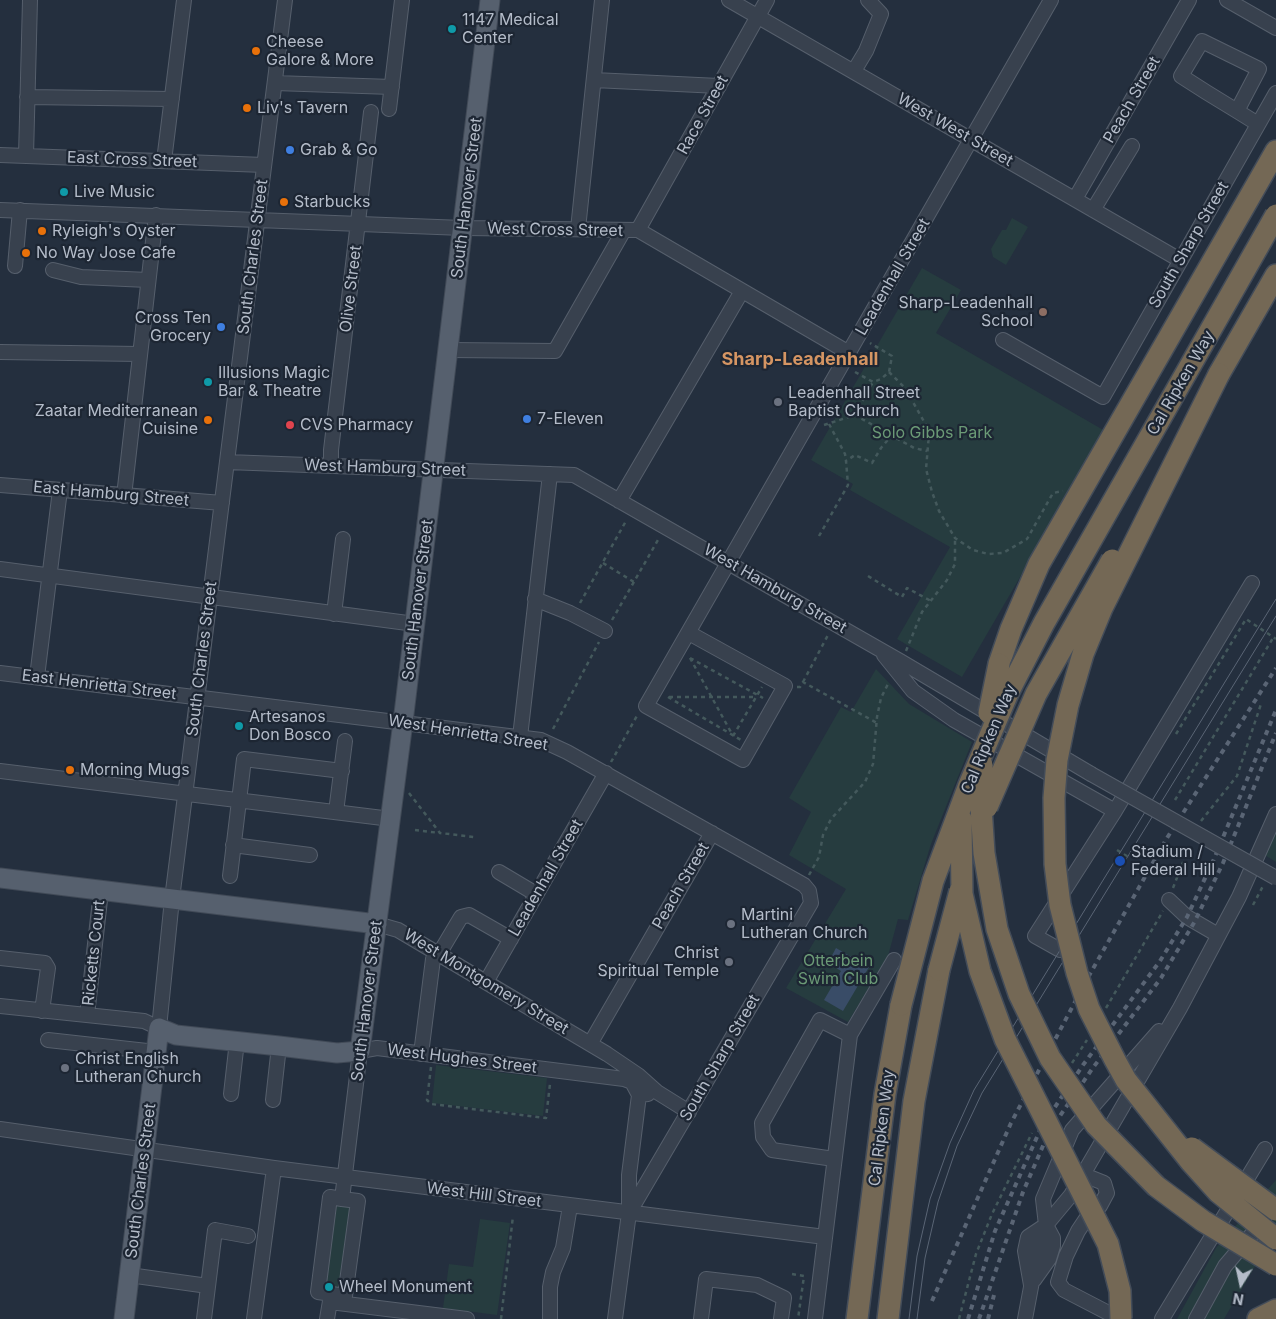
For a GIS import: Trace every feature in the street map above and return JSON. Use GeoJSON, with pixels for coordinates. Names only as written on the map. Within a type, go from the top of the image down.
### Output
{"type":"FeatureCollection","features":[{"type":"Feature","properties":{"kind":"highway"},"geometry":{"type":"LineString","coordinates":[[1120,1319],[1120,1291],[1108,1244],[1005,1039],[980,971],[962,894],[962,804],[978,726],[1011,628],[1039,564],[1276,151]]}},
{"type":"Feature","properties":{"kind":"highway","name":"Cal Ripken Way"},"geometry":{"type":"LineString","coordinates":[[857,1319],[885,1094],[902,1005],[933,881],[969,784],[1008,693],[1044,623],[1276,215]]}},
{"type":"Feature","properties":{"kind":"highway","name":"Cal Ripken Way"},"geometry":{"type":"LineString","coordinates":[[888,1319],[914,1101],[930,1010],[942,957],[968,864],[993,789],[1046,674],[1276,275]]}},
{"type":"Feature","properties":{"kind":"highway"},"geometry":{"type":"LineString","coordinates":[[1219,374],[1102,608],[1083,654],[1062,730],[1054,798],[1055,864],[1060,905],[1077,973],[1090,1009],[1115,1060],[1131,1086],[1191,1162],[1218,1192],[1276,1239]]}},
{"type":"Feature","properties":{"kind":"highway"},"geometry":{"type":"LineString","coordinates":[[999,664],[989,710],[983,758],[981,807],[984,853],[997,929],[1008,963],[1034,1028],[1069,1088],[1096,1125],[1132,1163],[1156,1186],[1203,1221],[1276,1265]]}},
{"type":"Feature","properties":{"kind":"highway"},"geometry":{"type":"LineString","coordinates":[[1162,1123],[1237,1183],[1276,1208]]}},
{"type":"Feature","properties":{"kind":"highway"},"geometry":{"type":"LineString","coordinates":[[1258,1319],[1276,1310]]}},
{"type":"Feature","properties":{"kind":"main road","name":"South Hanover Street"},"geometry":{"type":"LineString","coordinates":[[360,1051],[403,722],[490,0]]}},
{"type":"Feature","properties":{"kind":"main road","name":"West Montgomery Street"},"geometry":{"type":"LineString","coordinates":[[0,878],[377,924]]}},
{"type":"Feature","properties":{"kind":"main road","name":"West Hughes Street"},"geometry":{"type":"LineString","coordinates":[[159,1028],[176,1034],[237,1042],[337,1053],[360,1051]]}},
{"type":"Feature","properties":{"kind":"main road","name":"South Charles Street"},"geometry":{"type":"LineString","coordinates":[[124,1319],[159,1028]]}},
{"type":"Feature","properties":{"kind":"street"},"geometry":{"type":"LineString","coordinates":[[26,156],[30,0]]}},
{"type":"Feature","properties":{"kind":"street"},"geometry":{"type":"LineString","coordinates":[[164,161],[184,0]]}},
{"type":"Feature","properties":{"kind":"street","name":"South Charles Street"},"geometry":{"type":"LineString","coordinates":[[159,1028],[172,899],[285,0]]}},
{"type":"Feature","properties":{"kind":"street"},"geometry":{"type":"LineString","coordinates":[[389,109],[402,0]]}},
{"type":"Feature","properties":{"kind":"street"},"geometry":{"type":"LineString","coordinates":[[578,229],[602,0]]}},
{"type":"Feature","properties":{"kind":"street","name":"West West Street"},"geometry":{"type":"LineString","coordinates":[[729,0],[1180,260]]}},
{"type":"Feature","properties":{"kind":"street","name":"Race Street"},"geometry":{"type":"LineString","coordinates":[[638,230],[767,0]]}},
{"type":"Feature","properties":{"kind":"street"},"geometry":{"type":"LineString","coordinates":[[854,71],[866,51],[881,14],[868,0]]}},
{"type":"Feature","properties":{"kind":"street","name":"Leadenhall Street"},"geometry":{"type":"LineString","coordinates":[[689,633],[1052,0]]}},
{"type":"Feature","properties":{"kind":"street","name":"Peach Street"},"geometry":{"type":"LineString","coordinates":[[1075,199],[1189,0]]}},
{"type":"Feature","properties":{"kind":"street"},"geometry":{"type":"LineString","coordinates":[[1227,0],[1276,28]]}},
{"type":"Feature","properties":{"kind":"street"},"geometry":{"type":"LineString","coordinates":[[1237,111],[1259,69],[1202,41],[1181,76],[1237,111],[1258,124]]}},
{"type":"Feature","properties":{"kind":"street"},"geometry":{"type":"LineString","coordinates":[[594,80],[719,86]]}},
{"type":"Feature","properties":{"kind":"street"},"geometry":{"type":"LineString","coordinates":[[275,83],[392,87]]}},
{"type":"Feature","properties":{"kind":"street","name":"South Sharp Street"},"geometry":{"type":"LineString","coordinates":[[1003,340],[1103,397],[1276,93]]}},
{"type":"Feature","properties":{"kind":"street"},"geometry":{"type":"LineString","coordinates":[[27,97],[172,99]]}},
{"type":"Feature","properties":{"kind":"street","name":"Olive Street"},"geometry":{"type":"LineString","coordinates":[[331,466],[331,450],[371,112]]}},
{"type":"Feature","properties":{"kind":"street"},"geometry":{"type":"LineString","coordinates":[[1093,210],[1132,146]]}},
{"type":"Feature","properties":{"kind":"street","name":"East Cross Street"},"geometry":{"type":"LineString","coordinates":[[0,155],[264,165]]}},
{"type":"Feature","properties":{"kind":"street"},"geometry":{"type":"LineString","coordinates":[[0,210],[258,219]]}},
{"type":"Feature","properties":{"kind":"street"},"geometry":{"type":"LineString","coordinates":[[15,266],[20,210]]}},
{"type":"Feature","properties":{"kind":"street"},"geometry":{"type":"LineString","coordinates":[[124,496],[156,215]]}},
{"type":"Feature","properties":{"kind":"street","name":"West Cross Street"},"geometry":{"type":"LineString","coordinates":[[258,219],[462,228],[638,230],[849,353]]}},
{"type":"Feature","properties":{"kind":"street"},"geometry":{"type":"LineString","coordinates":[[449,350],[554,351],[624,230]]}},
{"type":"Feature","properties":{"kind":"street"},"geometry":{"type":"LineString","coordinates":[[53,270],[81,276],[148,280]]}},
{"type":"Feature","properties":{"kind":"street"},"geometry":{"type":"LineString","coordinates":[[619,501],[742,291]]}},
{"type":"Feature","properties":{"kind":"street"},"geometry":{"type":"LineString","coordinates":[[0,352],[139,354]]}},
{"type":"Feature","properties":{"kind":"street","name":"West Hamburg Street"},"geometry":{"type":"LineString","coordinates":[[227,462],[574,475],[878,648],[1091,774],[1276,878]]}},
{"type":"Feature","properties":{"kind":"street"},"geometry":{"type":"LineString","coordinates":[[520,737],[550,474]]}},
{"type":"Feature","properties":{"kind":"street","name":"East Hamburg Street"},"geometry":{"type":"LineString","coordinates":[[0,485],[222,504]]}},
{"type":"Feature","properties":{"kind":"street"},"geometry":{"type":"LineString","coordinates":[[37,677],[60,490]]}},
{"type":"Feature","properties":{"kind":"street"},"geometry":{"type":"LineString","coordinates":[[334,614],[343,538]]}},
{"type":"Feature","properties":{"kind":"street"},"geometry":{"type":"LineString","coordinates":[[0,570],[50,575],[210,599],[415,624]]}},
{"type":"Feature","properties":{"kind":"street"},"geometry":{"type":"LineString","coordinates":[[1060,950],[1035,936],[1115,811],[1252,583]]}},
{"type":"Feature","properties":{"kind":"street"},"geometry":{"type":"LineString","coordinates":[[536,599],[605,631]]}},
{"type":"Feature","properties":{"kind":"street"},"geometry":{"type":"LineString","coordinates":[[689,633],[785,686],[742,760],[646,706],[689,633]]}},
{"type":"Feature","properties":{"kind":"street"},"geometry":{"type":"LineString","coordinates":[[878,648],[913,692],[954,720],[1115,811]]}},
{"type":"Feature","properties":{"kind":"street","name":"East Henrietta Street"},"geometry":{"type":"LineString","coordinates":[[0,673],[197,697]]}},
{"type":"Feature","properties":{"kind":"street","name":"West Henrietta Street"},"geometry":{"type":"LineString","coordinates":[[197,697],[520,737],[551,744],[804,885]]}},
{"type":"Feature","properties":{"kind":"street"},"geometry":{"type":"LineString","coordinates":[[336,812],[345,741]]}},
{"type":"Feature","properties":{"kind":"street"},"geometry":{"type":"LineString","coordinates":[[230,876],[244,759],[342,771]]}},
{"type":"Feature","properties":{"kind":"street"},"geometry":{"type":"LineString","coordinates":[[0,770],[391,819]]}},
{"type":"Feature","properties":{"kind":"street","name":"Leadenhall Street"},"geometry":{"type":"LineString","coordinates":[[486,982],[606,773]]}},
{"type":"Feature","properties":{"kind":"street"},"geometry":{"type":"LineString","coordinates":[[1046,1225],[1071,1195],[1180,1008],[1239,897],[1276,814]]}},
{"type":"Feature","properties":{"kind":"street","name":"Peach Street"},"geometry":{"type":"LineString","coordinates":[[590,1044],[712,833]]}},
{"type":"Feature","properties":{"kind":"street"},"geometry":{"type":"LineString","coordinates":[[234,846],[310,855]]}},
{"type":"Feature","properties":{"kind":"street"},"geometry":{"type":"LineString","coordinates":[[499,872],[536,894]]}},
{"type":"Feature","properties":{"kind":"street","name":"South Sharp Street"},"geometry":{"type":"LineString","coordinates":[[629,1213],[811,903],[809,890],[804,885]]}},
{"type":"Feature","properties":{"kind":"street","name":"Ricketts Court"},"geometry":{"type":"LineString","coordinates":[[87,1015],[101,891]]}},
{"type":"Feature","properties":{"kind":"street"},"geometry":{"type":"LineString","coordinates":[[1169,900],[1187,916],[1218,935]]}},
{"type":"Feature","properties":{"kind":"street"},"geometry":{"type":"LineString","coordinates":[[427,1058],[433,959],[439,954],[464,915],[510,939]]}},
{"type":"Feature","properties":{"kind":"street","name":"West Montgomery Street"},"geometry":{"type":"LineString","coordinates":[[377,924],[398,930],[607,1054],[638,1075],[657,1092],[689,1112]]}},
{"type":"Feature","properties":{"kind":"street"},"geometry":{"type":"LineString","coordinates":[[0,958],[45,963],[48,968],[42,1010]]}},
{"type":"Feature","properties":{"kind":"street"},"geometry":{"type":"LineString","coordinates":[[815,1319],[850,1035],[894,960]]}},
{"type":"Feature","properties":{"kind":"street"},"geometry":{"type":"LineString","coordinates":[[0,1006],[144,1021],[159,1028]]}},
{"type":"Feature","properties":{"kind":"street"},"geometry":{"type":"LineString","coordinates":[[1025,1319],[1031,1285],[1046,1225],[1043,1199],[1072,1130],[1180,1008]]}},
{"type":"Feature","properties":{"kind":"street"},"geometry":{"type":"LineString","coordinates":[[834,1159],[772,1150],[763,1137],[762,1123],[820,1020],[850,1035]]}},
{"type":"Feature","properties":{"kind":"street"},"geometry":{"type":"LineString","coordinates":[[48,1040],[156,1052]]}},
{"type":"Feature","properties":{"kind":"street"},"geometry":{"type":"LineString","coordinates":[[231,1094],[237,1042]]}},
{"type":"Feature","properties":{"kind":"street"},"geometry":{"type":"LineString","coordinates":[[272,1100],[279,1046]]}},
{"type":"Feature","properties":{"kind":"street","name":"West Hughes Street"},"geometry":{"type":"LineString","coordinates":[[360,1051],[377,1048],[427,1058],[603,1077],[632,1082],[638,1089],[639,1095]]}},
{"type":"Feature","properties":{"kind":"street","name":"South Hanover Street"},"geometry":{"type":"LineString","coordinates":[[342,1199],[360,1051]]}},
{"type":"Feature","properties":{"kind":"street"},"geometry":{"type":"LineString","coordinates":[[603,1077],[609,1064],[607,1054]]}},
{"type":"Feature","properties":{"kind":"street"},"geometry":{"type":"LineString","coordinates":[[639,1095],[657,1092]]}},
{"type":"Feature","properties":{"kind":"street","name":"South Sharp Street"},"geometry":{"type":"LineString","coordinates":[[615,1319],[629,1213],[628,1175],[639,1095]]}},
{"type":"Feature","properties":{"kind":"street","name":"West Hill Street"},"geometry":{"type":"LineString","coordinates":[[0,1129],[274,1168],[825,1237]]}},
{"type":"Feature","properties":{"kind":"street"},"geometry":{"type":"LineString","coordinates":[[1162,1319],[1265,1149]]}},
{"type":"Feature","properties":{"kind":"street"},"geometry":{"type":"LineString","coordinates":[[254,1319],[274,1168]]}},
{"type":"Feature","properties":{"kind":"street"},"geometry":{"type":"LineString","coordinates":[[1079,1179],[1089,1178],[1104,1183],[1107,1193],[1100,1206],[1088,1216],[1078,1231],[1066,1256],[1058,1282],[1064,1290],[1120,1319]]}},
{"type":"Feature","properties":{"kind":"street"},"geometry":{"type":"LineString","coordinates":[[330,1298],[345,1296],[358,1201],[330,1197],[318,1292],[330,1298],[407,1315],[467,1319]]}},
{"type":"Feature","properties":{"kind":"street"},"geometry":{"type":"LineString","coordinates":[[550,1319],[550,1287],[553,1272],[563,1248],[570,1206]]}},
{"type":"Feature","properties":{"kind":"street"},"geometry":{"type":"LineString","coordinates":[[1196,1319],[1225,1266],[1276,1208]]}},
{"type":"Feature","properties":{"kind":"street"},"geometry":{"type":"LineString","coordinates":[[204,1319],[215,1230],[248,1236]]}},
{"type":"Feature","properties":{"kind":"street"},"geometry":{"type":"LineString","coordinates":[[129,1275],[208,1286]]}},
{"type":"Feature","properties":{"kind":"street"},"geometry":{"type":"LineString","coordinates":[[701,1319],[706,1279],[757,1284],[784,1298],[781,1319]]}},
{"type":"Feature","properties":{"kind":"street"},"geometry":{"type":"LineString","coordinates":[[328,1319],[330,1298]]}},
{"type":"Feature","properties":{"kind":"street"},"geometry":{"type":"LineString","coordinates":[[1271,1319],[1276,1310]]}},
{"type":"Feature","properties":{"kind":"path"},"geometry":{"type":"LineString","coordinates":[[889,372],[905,388],[918,408],[929,434],[926,468],[939,511],[955,538],[973,550],[988,554],[1003,553],[1027,539],[1053,493],[1068,489]]}},
{"type":"Feature","properties":{"kind":"path"},"geometry":{"type":"LineString","coordinates":[[819,536],[848,485],[845,454],[826,424],[855,415],[873,382]]}},
{"type":"Feature","properties":{"kind":"path"},"geometry":{"type":"LineString","coordinates":[[855,415],[914,448],[927,451]]}},
{"type":"Feature","properties":{"kind":"path"},"geometry":{"type":"LineString","coordinates":[[846,461],[855,455],[872,463],[880,448],[892,435]]}},
{"type":"Feature","properties":{"kind":"path"},"geometry":{"type":"LineString","coordinates":[[573,615],[626,521]]}},
{"type":"Feature","properties":{"kind":"path"},"geometry":{"type":"LineString","coordinates":[[908,648],[922,612],[947,580],[954,564],[955,538]]}},
{"type":"Feature","properties":{"kind":"path"},"geometry":{"type":"LineString","coordinates":[[603,563],[634,582]]}},
{"type":"Feature","properties":{"kind":"path"},"geometry":{"type":"LineString","coordinates":[[868,576],[902,598],[907,588],[931,601]]}},
{"type":"Feature","properties":{"kind":"path"},"geometry":{"type":"LineString","coordinates":[[1174,800],[1275,639],[1246,620],[1176,734]]}},
{"type":"Feature","properties":{"kind":"path"},"geometry":{"type":"LineString","coordinates":[[785,686],[800,687],[834,623]]}},
{"type":"Feature","properties":{"kind":"path"},"geometry":{"type":"LineString","coordinates":[[733,736],[690,658],[757,696],[775,704]]}},
{"type":"Feature","properties":{"kind":"path"},"geometry":{"type":"LineString","coordinates":[[726,750],[768,677]]}},
{"type":"Feature","properties":{"kind":"path"},"geometry":{"type":"LineString","coordinates":[[804,885],[818,857],[823,835],[831,819],[865,782],[873,764],[881,698],[890,680]]}},
{"type":"Feature","properties":{"kind":"path"},"geometry":{"type":"LineString","coordinates":[[803,682],[877,723]]}},
{"type":"Feature","properties":{"kind":"path"},"geometry":{"type":"LineString","coordinates":[[750,746],[668,697],[757,696]]}},
{"type":"Feature","properties":{"kind":"path"},"geometry":{"type":"LineString","coordinates":[[606,773],[638,714],[646,706]]}},
{"type":"Feature","properties":{"kind":"path"},"geometry":{"type":"LineString","coordinates":[[408,791],[440,834]]}},
{"type":"Feature","properties":{"kind":"path"},"geometry":{"type":"LineString","coordinates":[[415,830],[474,837]]}},
{"type":"Feature","properties":{"kind":"path"},"geometry":{"type":"LineString","coordinates":[[1118,850],[1130,858]]}},
{"type":"Feature","properties":{"kind":"path"},"geometry":{"type":"LineString","coordinates":[[427,1058],[427,1100],[431,1104],[546,1118],[550,1079]]}},
{"type":"Feature","properties":{"kind":"path"},"geometry":{"type":"LineString","coordinates":[[501,1319],[513,1216]]}},
{"type":"Feature","properties":{"kind":"path"},"geometry":{"type":"LineString","coordinates":[[792,1274],[804,1276],[798,1319]]}},
{"type":"Feature","properties":{"kind":"green space"},"geometry":{"type":"Polygon","coordinates":[[[1012,218],[1028,227],[1006,265],[993,257],[991,249],[1002,230],[1006,230],[1012,218]]]}},
{"type":"Feature","properties":{"kind":"green space","name":"Solo Gibbs Park"},"geometry":{"type":"Polygon","coordinates":[[[922,268],[961,290],[936,333],[1105,431],[962,677],[897,639],[950,547],[850,490],[853,484],[811,460],[922,268]]]}},
{"type":"Feature","properties":{"kind":"green space","name":"Otterbein Swim Club"},"geometry":{"type":"Polygon","coordinates":[[[876,669],[909,704],[972,742],[931,844],[908,920],[898,919],[888,956],[848,1022],[786,988],[846,889],[789,855],[811,812],[789,798],[841,707],[851,712],[876,669]]]}},
{"type":"Feature","properties":{"kind":"green space"},"geometry":{"type":"Polygon","coordinates":[[[1276,829],[1276,862],[1263,854],[1276,829]]]}},
{"type":"Feature","properties":{"kind":"green space"},"geometry":{"type":"Polygon","coordinates":[[[436,1065],[547,1078],[543,1116],[432,1103],[436,1065]]]}},
{"type":"Feature","properties":{"kind":"green space"},"geometry":{"type":"Polygon","coordinates":[[[1276,1180],[1276,1243],[1254,1268],[1224,1319],[1177,1319],[1216,1248],[1276,1180]]]}},
{"type":"Feature","properties":{"kind":"green space"},"geometry":{"type":"Polygon","coordinates":[[[333,1200],[354,1203],[342,1292],[321,1290],[333,1200]]]}},
{"type":"Feature","properties":{"kind":"green space"},"geometry":{"type":"Polygon","coordinates":[[[480,1219],[510,1223],[497,1315],[443,1308],[449,1264],[473,1267],[480,1219]]]}},
{"type":"Feature","properties":{"kind":"water"},"geometry":{"type":"Polygon","coordinates":[[[836,948],[869,967],[843,1011],[824,1000],[841,971],[828,963],[836,948]]]}},
{"type":"Feature","properties":{"kind":"tram line"},"geometry":{"type":"LineString","coordinates":[[909,1319],[917,1256],[930,1199],[950,1143],[974,1090],[1276,599]]}},
{"type":"Feature","properties":{"kind":"tram line"},"geometry":{"type":"LineString","coordinates":[[917,1319],[925,1258],[938,1202],[957,1146],[982,1093],[1276,616]]}},
{"type":"Feature","properties":{"kind":"railway"},"geometry":{"type":"LineString","coordinates":[[932,1301],[1011,1123],[1086,981],[1167,838],[1276,668]]}},
{"type":"Feature","properties":{"kind":"railway"},"geometry":{"type":"LineString","coordinates":[[968,1319],[995,1231],[1041,1128],[1083,1065],[1160,961],[1187,917],[1214,859],[1276,710]]}},
{"type":"Feature","properties":{"kind":"railway"},"geometry":{"type":"LineString","coordinates":[[979,1319],[1023,1192],[1049,1132],[1092,1069],[1161,978],[1195,921],[1223,863],[1276,733]]}},
{"type":"Feature","properties":{"kind":"railway"},"geometry":{"type":"LineString","coordinates":[[988,1319],[994,1295]]}},
{"type":"Feature","properties":{"kind":"place","name":"1147 Medical Center"},"geometry":{"type":"Point","coordinates":[452,29]}},
{"type":"Feature","properties":{"kind":"place","name":"Cheese Galore & More"},"geometry":{"type":"Point","coordinates":[256,51]}},
{"type":"Feature","properties":{"kind":"place","name":"Liv's Tavern"},"geometry":{"type":"Point","coordinates":[247,108]}},
{"type":"Feature","properties":{"kind":"place","name":"Grab & Go"},"geometry":{"type":"Point","coordinates":[290,150]}},
{"type":"Feature","properties":{"kind":"place","name":"Live Music"},"geometry":{"type":"Point","coordinates":[64,192]}},
{"type":"Feature","properties":{"kind":"place","name":"Starbucks"},"geometry":{"type":"Point","coordinates":[284,202]}},
{"type":"Feature","properties":{"kind":"place","name":"Ryleigh's Oyster"},"geometry":{"type":"Point","coordinates":[42,231]}},
{"type":"Feature","properties":{"kind":"place","name":"No Way Jose Cafe"},"geometry":{"type":"Point","coordinates":[26,253]}},
{"type":"Feature","properties":{"kind":"place","name":"Sharp-Leadenhall School"},"geometry":{"type":"Point","coordinates":[1043,312]}},
{"type":"Feature","properties":{"kind":"place","name":"Cross Ten Grocery"},"geometry":{"type":"Point","coordinates":[221,327]}},
{"type":"Feature","properties":{"kind":"place","name":"Illusions Magic Bar & Theatre"},"geometry":{"type":"Point","coordinates":[208,382]}},
{"type":"Feature","properties":{"kind":"place","name":"Leadenhall Street Baptist Church"},"geometry":{"type":"Point","coordinates":[778,402]}},
{"type":"Feature","properties":{"kind":"place","name":"7-Eleven"},"geometry":{"type":"Point","coordinates":[527,419]}},
{"type":"Feature","properties":{"kind":"place","name":"Zaatar Mediterranean Cuisine"},"geometry":{"type":"Point","coordinates":[208,420]}},
{"type":"Feature","properties":{"kind":"place","name":"CVS Pharmacy"},"geometry":{"type":"Point","coordinates":[290,425]}},
{"type":"Feature","properties":{"kind":"place","name":"Artesanos Don Bosco"},"geometry":{"type":"Point","coordinates":[239,726]}},
{"type":"Feature","properties":{"kind":"place","name":"Morning Mugs"},"geometry":{"type":"Point","coordinates":[70,770]}},
{"type":"Feature","properties":{"kind":"place","name":"Stadium / Federal Hill"},"geometry":{"type":"Point","coordinates":[1120,861]}},
{"type":"Feature","properties":{"kind":"place","name":"Martini Lutheran Church"},"geometry":{"type":"Point","coordinates":[731,924]}},
{"type":"Feature","properties":{"kind":"place","name":"Christ Spiritual Temple"},"geometry":{"type":"Point","coordinates":[729,962]}},
{"type":"Feature","properties":{"kind":"place","name":"Christ English Lutheran Church"},"geometry":{"type":"Point","coordinates":[65,1068]}},
{"type":"Feature","properties":{"kind":"place","name":"Wheel Monument"},"geometry":{"type":"Point","coordinates":[329,1287]}},
{"type":"Feature","properties":{"kind":"district","name":"Sharp-Leadenhall"},"geometry":{"type":"Point","coordinates":[800,360]}}]}
